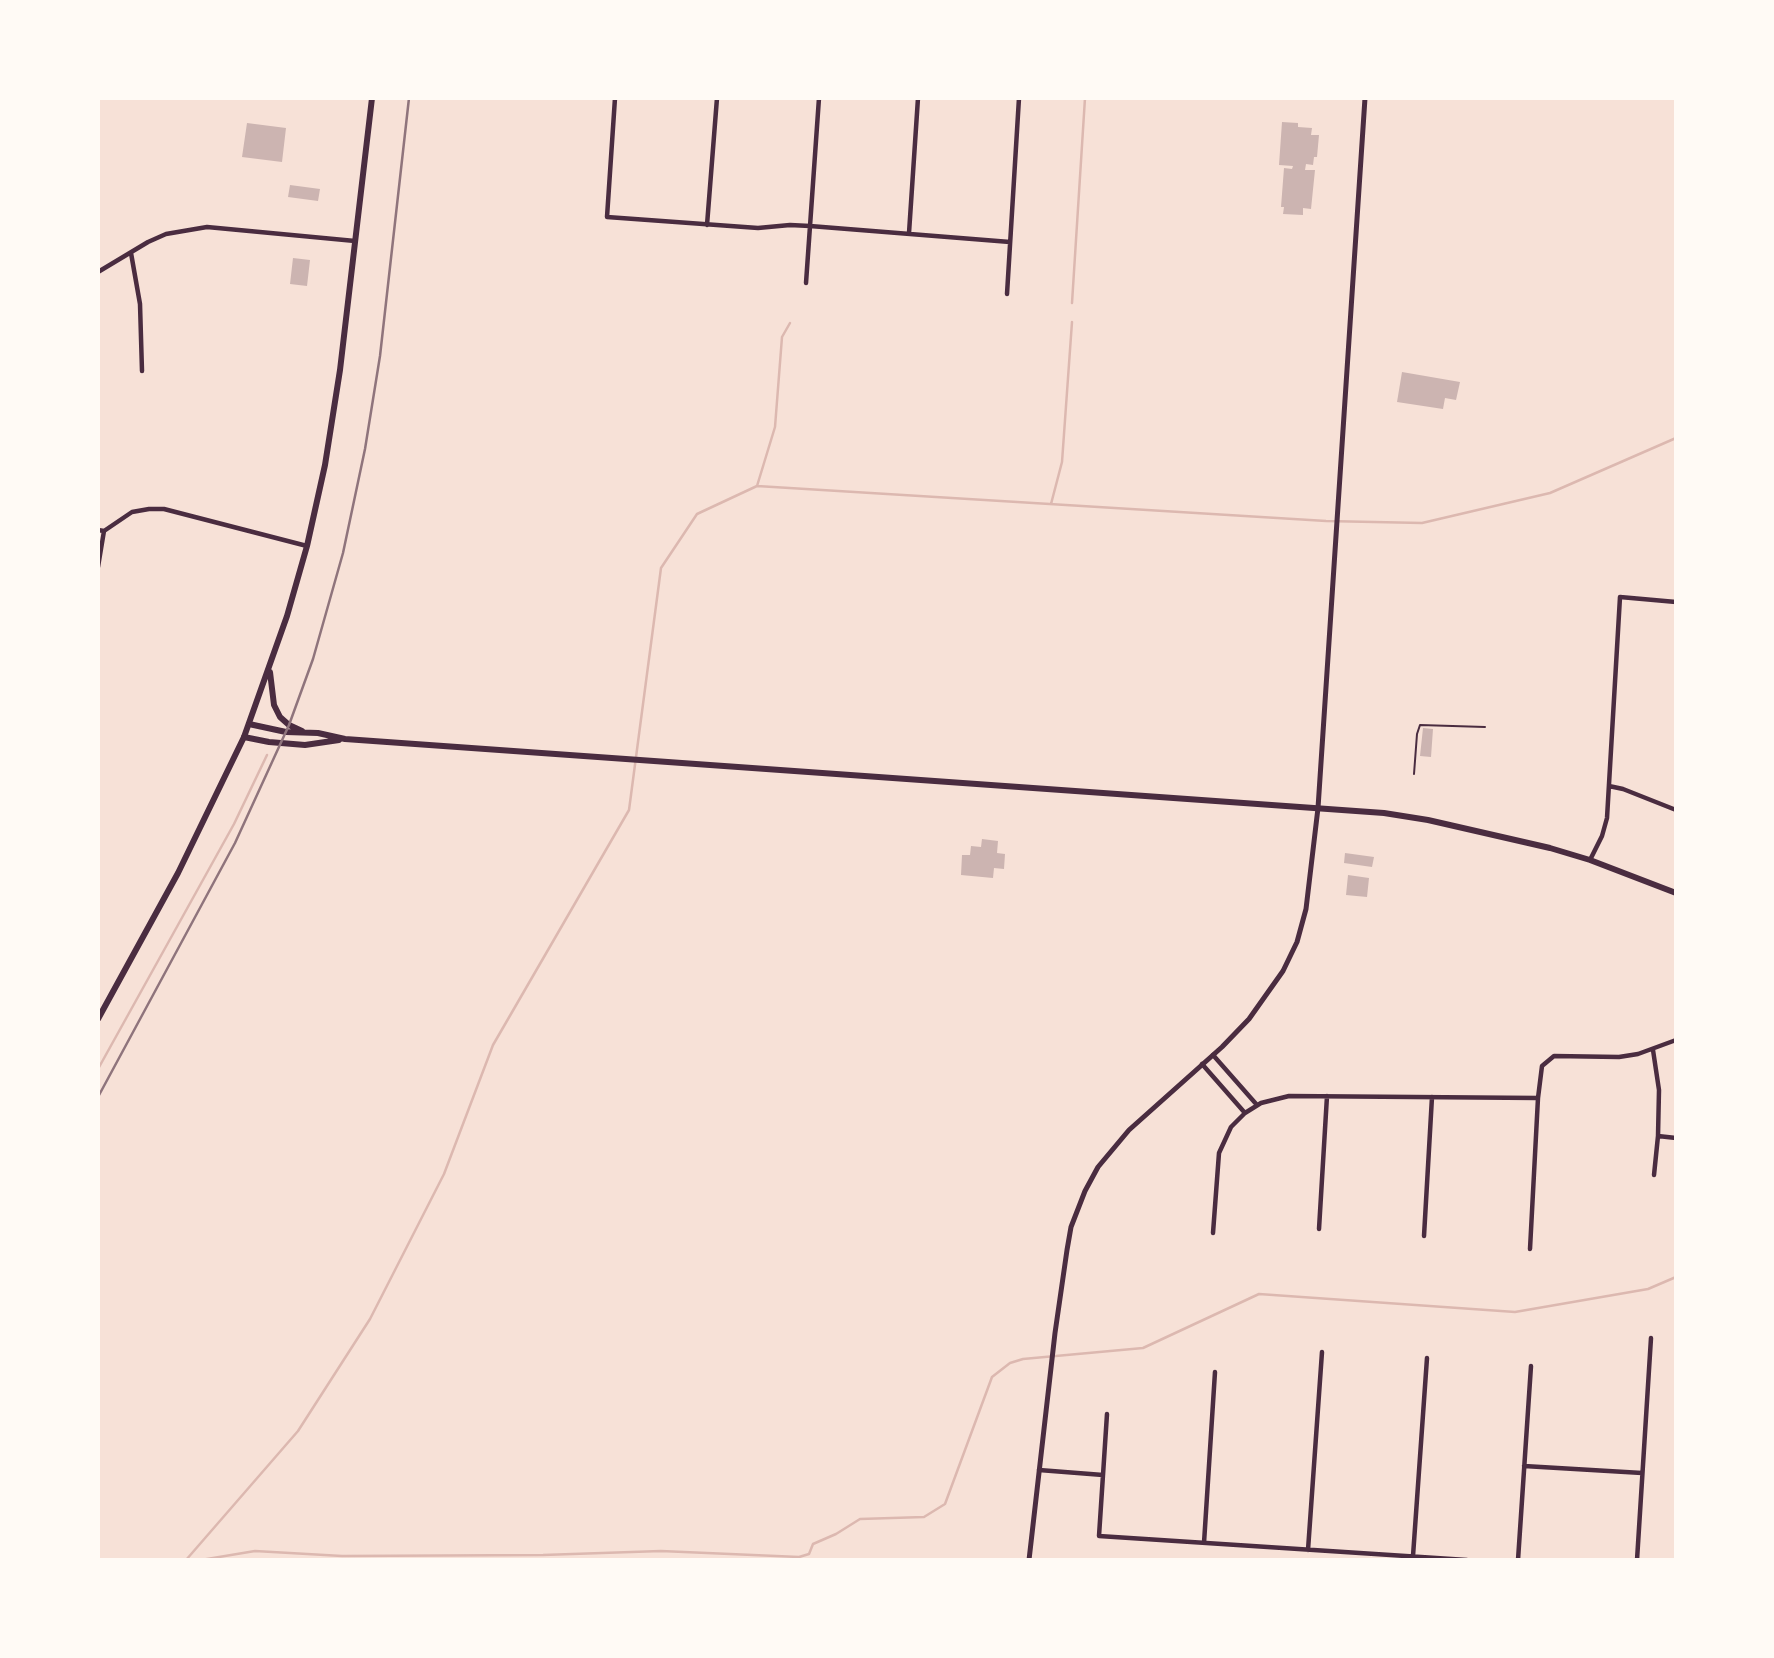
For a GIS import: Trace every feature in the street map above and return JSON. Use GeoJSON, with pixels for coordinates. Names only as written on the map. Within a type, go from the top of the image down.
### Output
{"type":"FeatureCollection","features":[{"type":"Feature","properties":{"kind":"main road"},"geometry":{"type":"LineString","coordinates":[[98,1018],[178,873],[244,737],[270,669],[307,545],[325,465],[340,370],[372,98]]}},
{"type":"Feature","properties":{"kind":"main road"},"geometry":{"type":"LineString","coordinates":[[270,669],[270,691],[280,717],[289,725],[303,731],[345,739],[1384,813],[1514,838],[1590,860],[1676,893]]}},
{"type":"Feature","properties":{"kind":"main road"},"geometry":{"type":"LineString","coordinates":[[249,724],[286,732],[303,731]]}},
{"type":"Feature","properties":{"kind":"main road"},"geometry":{"type":"LineString","coordinates":[[244,737],[305,745],[345,739]]}},
{"type":"Feature","properties":{"kind":"street"},"geometry":{"type":"LineString","coordinates":[[615,98],[607,217],[758,228],[810,226],[1010,242]]}},
{"type":"Feature","properties":{"kind":"street"},"geometry":{"type":"LineString","coordinates":[[707,225],[717,98]]}},
{"type":"Feature","properties":{"kind":"street"},"geometry":{"type":"LineString","coordinates":[[806,283],[819,98]]}},
{"type":"Feature","properties":{"kind":"street"},"geometry":{"type":"LineString","coordinates":[[909,233],[918,98]]}},
{"type":"Feature","properties":{"kind":"street"},"geometry":{"type":"LineString","coordinates":[[1007,294],[1019,98]]}},
{"type":"Feature","properties":{"kind":"street"},"geometry":{"type":"LineString","coordinates":[[1029,1560],[1055,1333],[1072,1227],[1094,1175],[1129,1130],[1213,1055],[1257,1009],[1283,971],[1297,942],[1310,891],[1318,808],[1365,98]]}},
{"type":"Feature","properties":{"kind":"street"},"geometry":{"type":"LineString","coordinates":[[98,272],[166,234],[207,227],[355,241]]}},
{"type":"Feature","properties":{"kind":"street"},"geometry":{"type":"LineString","coordinates":[[131,253],[140,304],[142,371]]}},
{"type":"Feature","properties":{"kind":"street"},"geometry":{"type":"LineString","coordinates":[[98,567],[101,531],[132,512],[149,509],[164,509],[307,545]]}},
{"type":"Feature","properties":{"kind":"street"},"geometry":{"type":"LineString","coordinates":[[1590,860],[1602,836],[1606,818],[1620,597],[1676,602]]}},
{"type":"Feature","properties":{"kind":"street"},"geometry":{"type":"LineString","coordinates":[[1609,786],[1676,810]]}},
{"type":"Feature","properties":{"kind":"street"},"geometry":{"type":"LineString","coordinates":[[1530,1249],[1542,1066],[1554,1056],[1619,1057],[1653,1050],[1676,1040]]}},
{"type":"Feature","properties":{"kind":"street"},"geometry":{"type":"LineString","coordinates":[[1653,1050],[1659,1090],[1654,1175]]}},
{"type":"Feature","properties":{"kind":"street"},"geometry":{"type":"LineString","coordinates":[[1213,1055],[1257,1105]]}},
{"type":"Feature","properties":{"kind":"street"},"geometry":{"type":"LineString","coordinates":[[1202,1064],[1247,1112]]}},
{"type":"Feature","properties":{"kind":"street"},"geometry":{"type":"LineString","coordinates":[[1213,1233],[1219,1153],[1231,1127],[1257,1105],[1275,1098],[1327,1096],[1538,1097]]}},
{"type":"Feature","properties":{"kind":"street"},"geometry":{"type":"LineString","coordinates":[[1319,1229],[1327,1096]]}},
{"type":"Feature","properties":{"kind":"street"},"geometry":{"type":"LineString","coordinates":[[1424,1236],[1432,1097]]}},
{"type":"Feature","properties":{"kind":"street"},"geometry":{"type":"LineString","coordinates":[[1658,1136],[1676,1138]]}},
{"type":"Feature","properties":{"kind":"street"},"geometry":{"type":"LineString","coordinates":[[1637,1560],[1651,1338]]}},
{"type":"Feature","properties":{"kind":"street"},"geometry":{"type":"LineString","coordinates":[[1308,1550],[1322,1352]]}},
{"type":"Feature","properties":{"kind":"street"},"geometry":{"type":"LineString","coordinates":[[1413,1556],[1427,1358]]}},
{"type":"Feature","properties":{"kind":"street"},"geometry":{"type":"LineString","coordinates":[[1518,1560],[1531,1366]]}},
{"type":"Feature","properties":{"kind":"street"},"geometry":{"type":"LineString","coordinates":[[1204,1543],[1215,1372]]}},
{"type":"Feature","properties":{"kind":"street"},"geometry":{"type":"LineString","coordinates":[[1107,1414],[1099,1536],[1467,1560]]}},
{"type":"Feature","properties":{"kind":"street"},"geometry":{"type":"LineString","coordinates":[[1524,1466],[1642,1473]]}},
{"type":"Feature","properties":{"kind":"street"},"geometry":{"type":"LineString","coordinates":[[1039,1470],[1103,1475]]}},
{"type":"Feature","properties":{"kind":"lane"},"geometry":{"type":"LineString","coordinates":[[1414,774],[1417,734],[1422,724],[1485,727]]}},
{"type":"Feature","properties":{"kind":"building"},"geometry":{"type":"Polygon","coordinates":[[[1282,122],[1298,123],[1298,127],[1312,128],[1311,135],[1319,135],[1317,157],[1314,157],[1313,165],[1306,164],[1305,170],[1315,170],[1311,209],[1303,208],[1303,215],[1283,214],[1284,207],[1281,207],[1284,168],[1292,169],[1293,166],[1279,165],[1282,122]]]}},
{"type":"Feature","properties":{"kind":"building"},"geometry":{"type":"Polygon","coordinates":[[[247,123],[286,128],[282,162],[242,157],[247,123]]]}},
{"type":"Feature","properties":{"kind":"building"},"geometry":{"type":"Polygon","coordinates":[[[290,185],[320,189],[318,201],[288,197],[290,185]]]}},
{"type":"Feature","properties":{"kind":"building"},"geometry":{"type":"Polygon","coordinates":[[[293,258],[310,260],[307,286],[290,284],[293,258]]]}},
{"type":"Feature","properties":{"kind":"building"},"geometry":{"type":"Polygon","coordinates":[[[1402,372],[1460,382],[1456,400],[1445,398],[1443,409],[1397,402],[1402,372]]]}},
{"type":"Feature","properties":{"kind":"building"},"geometry":{"type":"Polygon","coordinates":[[[1423,728],[1433,729],[1431,757],[1420,756],[1423,728]]]}},
{"type":"Feature","properties":{"kind":"building"},"geometry":{"type":"Polygon","coordinates":[[[982,839],[998,841],[997,853],[1005,854],[1004,869],[994,868],[993,878],[961,875],[962,855],[970,855],[971,846],[981,847],[982,839]]]}},
{"type":"Feature","properties":{"kind":"building"},"geometry":{"type":"Polygon","coordinates":[[[1345,853],[1374,857],[1372,867],[1344,863],[1345,853]]]}},
{"type":"Feature","properties":{"kind":"building"},"geometry":{"type":"Polygon","coordinates":[[[1348,875],[1369,878],[1367,897],[1346,895],[1348,875]]]}},
{"type":"Feature","properties":{"kind":"waterway"},"geometry":{"type":"LineString","coordinates":[[1072,303],[1085,98]]}},
{"type":"Feature","properties":{"kind":"waterway"},"geometry":{"type":"LineString","coordinates":[[1051,504],[1062,462],[1072,322]]}},
{"type":"Feature","properties":{"kind":"waterway"},"geometry":{"type":"LineString","coordinates":[[757,486],[775,427],[782,337],[790,323]]}},
{"type":"Feature","properties":{"kind":"waterway"},"geometry":{"type":"LineString","coordinates":[[186,1560],[298,1431],[370,1319],[444,1174],[493,1045],[629,810],[661,568],[697,514],[757,486],[1326,521],[1422,523],[1550,493],[1676,438]]}},
{"type":"Feature","properties":{"kind":"waterway"},"geometry":{"type":"LineString","coordinates":[[98,1069],[234,824],[267,755]]}},
{"type":"Feature","properties":{"kind":"waterway"},"geometry":{"type":"LineString","coordinates":[[201,1560],[255,1551],[342,1556],[543,1555],[661,1551],[799,1557],[809,1554],[813,1544],[860,1519],[924,1517],[945,1504],[992,1377],[1010,1363],[1023,1359],[1143,1348],[1259,1294],[1515,1312],[1648,1289],[1676,1277]]}},
{"type":"Feature","properties":{"kind":"railway"},"geometry":{"type":"LineString","coordinates":[[98,1097],[235,843],[289,725],[313,659],[343,553],[365,449],[380,356],[409,98]]}}]}
